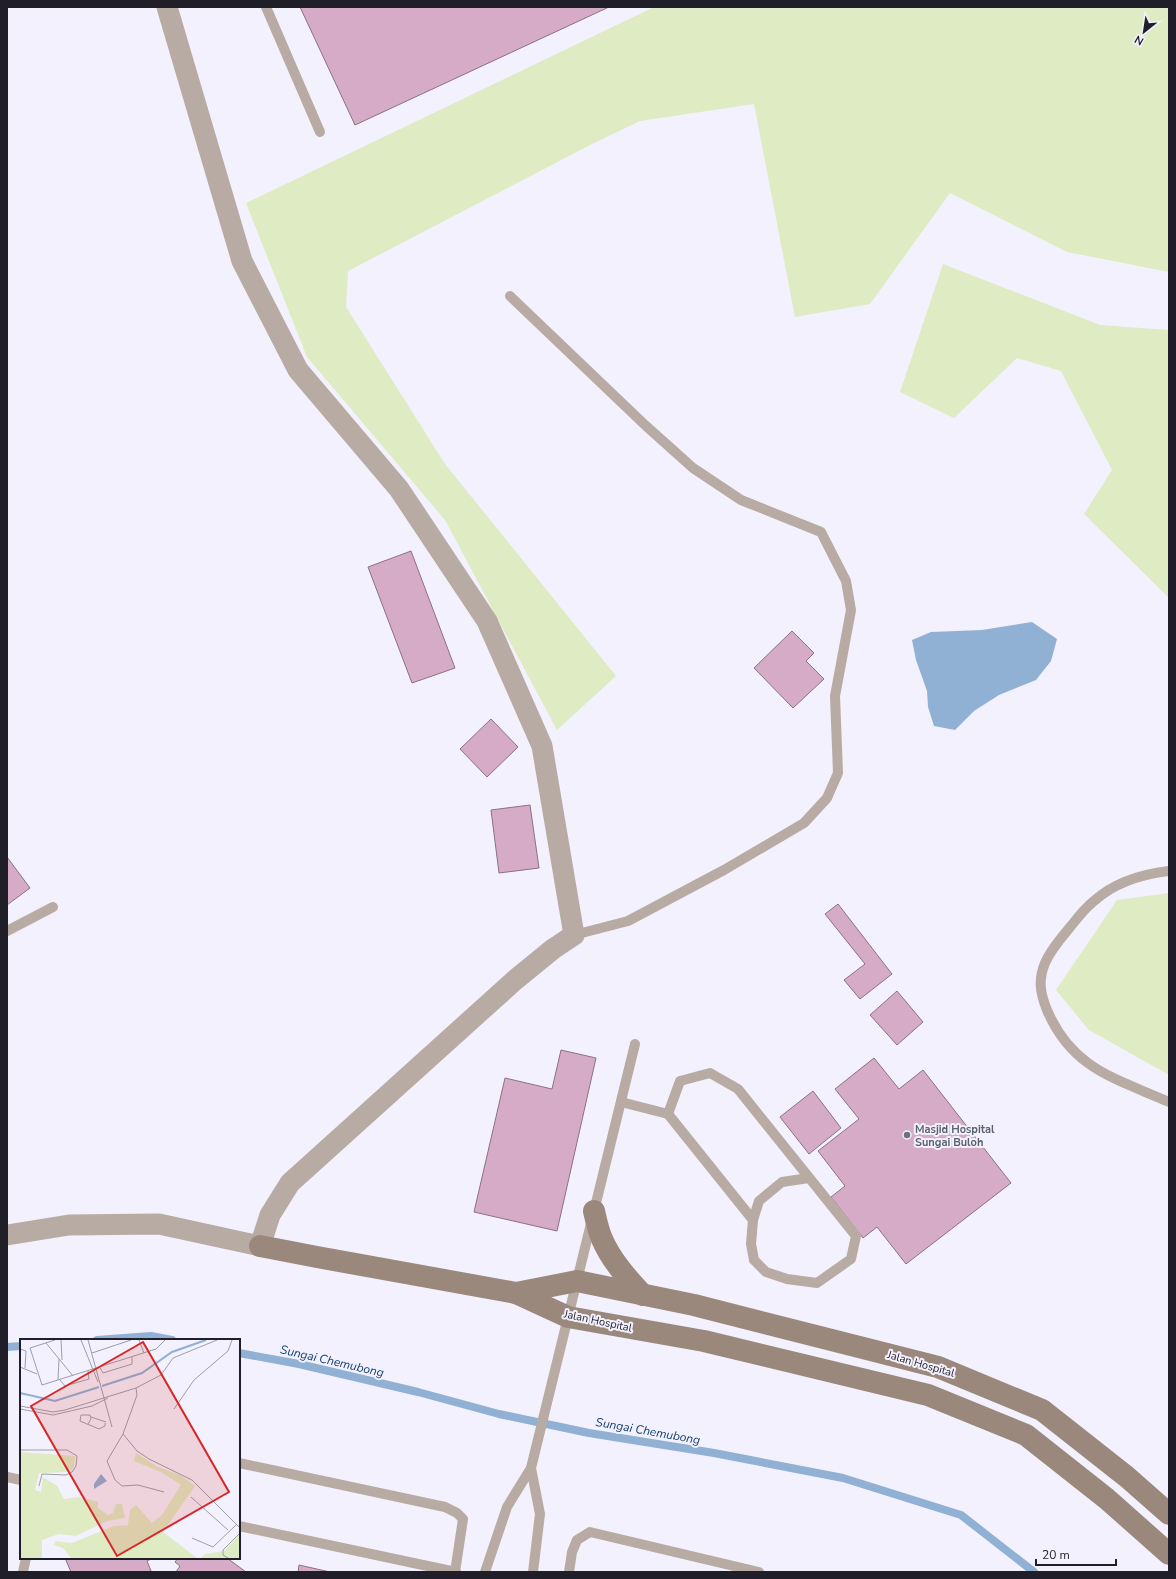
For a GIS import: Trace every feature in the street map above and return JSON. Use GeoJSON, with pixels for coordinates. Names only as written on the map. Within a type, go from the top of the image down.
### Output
{"type":"FeatureCollection","features":[{"type":"Feature","properties":{"kind":"main road"},"geometry":{"type":"LineString","coordinates":[[594,1212],[602,1239],[613,1259],[643,1295]]}},
{"type":"Feature","properties":{"kind":"main road"},"geometry":{"type":"LineString","coordinates":[[260,1246],[317,1258],[516,1293]]}},
{"type":"Feature","properties":{"kind":"main road","name":"Jalan Hospital"},"geometry":{"type":"LineString","coordinates":[[516,1293],[577,1281],[694,1305],[938,1367],[1042,1410],[1127,1477],[1169,1514]]}},
{"type":"Feature","properties":{"kind":"main road","name":"Jalan Hospital"},"geometry":{"type":"LineString","coordinates":[[516,1293],[566,1324],[704,1341],[928,1396],[1026,1435],[1106,1499],[1169,1554]]}},
{"type":"Feature","properties":{"kind":"street"},"geometry":{"type":"LineString","coordinates":[[7,1236],[69,1225],[159,1224],[260,1246],[270,1215],[290,1183],[515,980],[552,949],[574,935],[542,746],[493,634],[487,621],[399,489],[298,370],[242,261],[167,7]]}},
{"type":"Feature","properties":{"kind":"lane"},"geometry":{"type":"LineString","coordinates":[[266,7],[320,132]]}},
{"type":"Feature","properties":{"kind":"lane"},"geometry":{"type":"LineString","coordinates":[[510,296],[645,425],[693,468],[741,500],[821,532],[846,582],[851,610],[835,696],[838,773],[828,798],[804,823],[717,874],[628,921],[574,935]]}},
{"type":"Feature","properties":{"kind":"lane"},"geometry":{"type":"LineString","coordinates":[[1169,871],[1154,872],[1134,878],[1106,892],[1093,901],[1082,912],[1051,952],[1045,963],[1041,978],[1041,995],[1054,1026],[1074,1052],[1104,1074],[1169,1102]]}},
{"type":"Feature","properties":{"kind":"lane"},"geometry":{"type":"LineString","coordinates":[[7,932],[52,907]]}},
{"type":"Feature","properties":{"kind":"lane"},"geometry":{"type":"LineString","coordinates":[[485,1572],[507,1507],[531,1468],[634,1044]]}},
{"type":"Feature","properties":{"kind":"lane"},"geometry":{"type":"LineString","coordinates":[[668,1114],[680,1081],[710,1073],[738,1089],[856,1236],[851,1259],[817,1283],[787,1279],[766,1272],[754,1260],[751,1244],[753,1220],[758,1201],[782,1182],[809,1178]]}},
{"type":"Feature","properties":{"kind":"lane"},"geometry":{"type":"LineString","coordinates":[[621,1102],[668,1114],[753,1220]]}},
{"type":"Feature","properties":{"kind":"lane"},"geometry":{"type":"LineString","coordinates":[[240,1463],[445,1507],[458,1512],[463,1519],[456,1572],[240,1526]]}},
{"type":"Feature","properties":{"kind":"lane"},"geometry":{"type":"LineString","coordinates":[[531,1468],[540,1514],[533,1572]]}},
{"type":"Feature","properties":{"kind":"lane"},"geometry":{"type":"LineString","coordinates":[[7,1478],[20,1480]]}},
{"type":"Feature","properties":{"kind":"lane"},"geometry":{"type":"LineString","coordinates":[[569,1572],[572,1552],[577,1540],[590,1532],[759,1572]]}},
{"type":"Feature","properties":{"kind":"lane"},"geometry":{"type":"LineString","coordinates":[[23,1572],[26,1559]]}},
{"type":"Feature","properties":{"kind":"green space"},"geometry":{"type":"Polygon","coordinates":[[[654,7],[1169,7],[1169,272],[1067,252],[950,193],[870,304],[795,317],[754,104],[640,121],[590,145],[348,271],[346,307],[445,464],[616,676],[557,730],[445,520],[307,357],[246,203],[654,7]]]}},
{"type":"Feature","properties":{"kind":"green space"},"geometry":{"type":"Polygon","coordinates":[[[943,264],[1100,325],[1169,330],[1169,598],[1084,514],[1112,470],[1061,371],[1017,358],[954,418],[900,392],[943,264]]]}},
{"type":"Feature","properties":{"kind":"green space"},"geometry":{"type":"Polygon","coordinates":[[[1169,893],[1169,1075],[1089,1030],[1056,990],[1117,900],[1169,893]]]}},
{"type":"Feature","properties":{"kind":"water"},"geometry":{"type":"Polygon","coordinates":[[[1032,622],[1057,639],[1051,661],[1036,680],[999,695],[974,711],[955,730],[934,726],[928,707],[927,691],[916,660],[912,640],[931,632],[982,630],[1032,622]]]}},
{"type":"Feature","properties":{"kind":"building"},"geometry":{"type":"Polygon","coordinates":[[[300,7],[609,7],[355,125],[300,7]]]}},
{"type":"Feature","properties":{"kind":"building"},"geometry":{"type":"Polygon","coordinates":[[[411,551],[455,668],[412,683],[368,567],[411,551]]]}},
{"type":"Feature","properties":{"kind":"building"},"geometry":{"type":"Polygon","coordinates":[[[792,631],[814,653],[806,661],[824,679],[793,708],[754,668],[792,631]]]}},
{"type":"Feature","properties":{"kind":"building"},"geometry":{"type":"Polygon","coordinates":[[[491,719],[518,747],[487,777],[460,749],[491,719]]]}},
{"type":"Feature","properties":{"kind":"building"},"geometry":{"type":"Polygon","coordinates":[[[530,805],[539,868],[499,873],[491,810],[530,805]]]}},
{"type":"Feature","properties":{"kind":"building"},"geometry":{"type":"Polygon","coordinates":[[[7,857],[30,888],[7,905],[7,857]]]}},
{"type":"Feature","properties":{"kind":"building"},"geometry":{"type":"Polygon","coordinates":[[[838,904],[892,974],[860,999],[844,980],[865,964],[825,914],[838,904]]]}},
{"type":"Feature","properties":{"kind":"building"},"geometry":{"type":"Polygon","coordinates":[[[897,991],[923,1022],[897,1045],[870,1015],[897,991]]]}},
{"type":"Feature","properties":{"kind":"building"},"geometry":{"type":"Polygon","coordinates":[[[561,1050],[596,1058],[557,1231],[474,1212],[505,1078],[552,1089],[561,1050]]]}},
{"type":"Feature","properties":{"kind":"building"},"geometry":{"type":"Polygon","coordinates":[[[874,1058],[899,1089],[923,1070],[1011,1183],[906,1264],[877,1227],[863,1238],[831,1197],[845,1186],[818,1151],[859,1119],[835,1089],[874,1058]]]}},
{"type":"Feature","properties":{"kind":"building"},"geometry":{"type":"Polygon","coordinates":[[[813,1091],[841,1128],[809,1154],[780,1117],[813,1091]]]}},
{"type":"Feature","properties":{"kind":"building"},"geometry":{"type":"Polygon","coordinates":[[[65,1559],[151,1559],[147,1561],[151,1571],[147,1572],[71,1572],[65,1559]]]}},
{"type":"Feature","properties":{"kind":"building"},"geometry":{"type":"Polygon","coordinates":[[[177,1559],[228,1559],[246,1572],[176,1572],[180,1566],[175,1562],[177,1559]]]}},
{"type":"Feature","properties":{"kind":"building"},"geometry":{"type":"Polygon","coordinates":[[[299,1565],[330,1572],[298,1572],[299,1565]]]}},
{"type":"Feature","properties":{"kind":"waterway","name":"Sungai Chemubong"},"geometry":{"type":"LineString","coordinates":[[110,1339],[151,1336],[167,1339]]}},
{"type":"Feature","properties":{"kind":"waterway","name":"Sungai Chemubong"},"geometry":{"type":"LineString","coordinates":[[7,1347],[20,1346]]}},
{"type":"Feature","properties":{"kind":"waterway","name":"Sungai Chemubong"},"geometry":{"type":"LineString","coordinates":[[240,1353],[299,1364],[418,1392],[499,1414],[589,1433],[714,1453],[843,1478],[961,1515],[1034,1572]]}},
{"type":"Feature","properties":{"kind":"place","name":"Masjid Hospital Sungai Buloh"},"geometry":{"type":"Point","coordinates":[907,1135]}}]}
